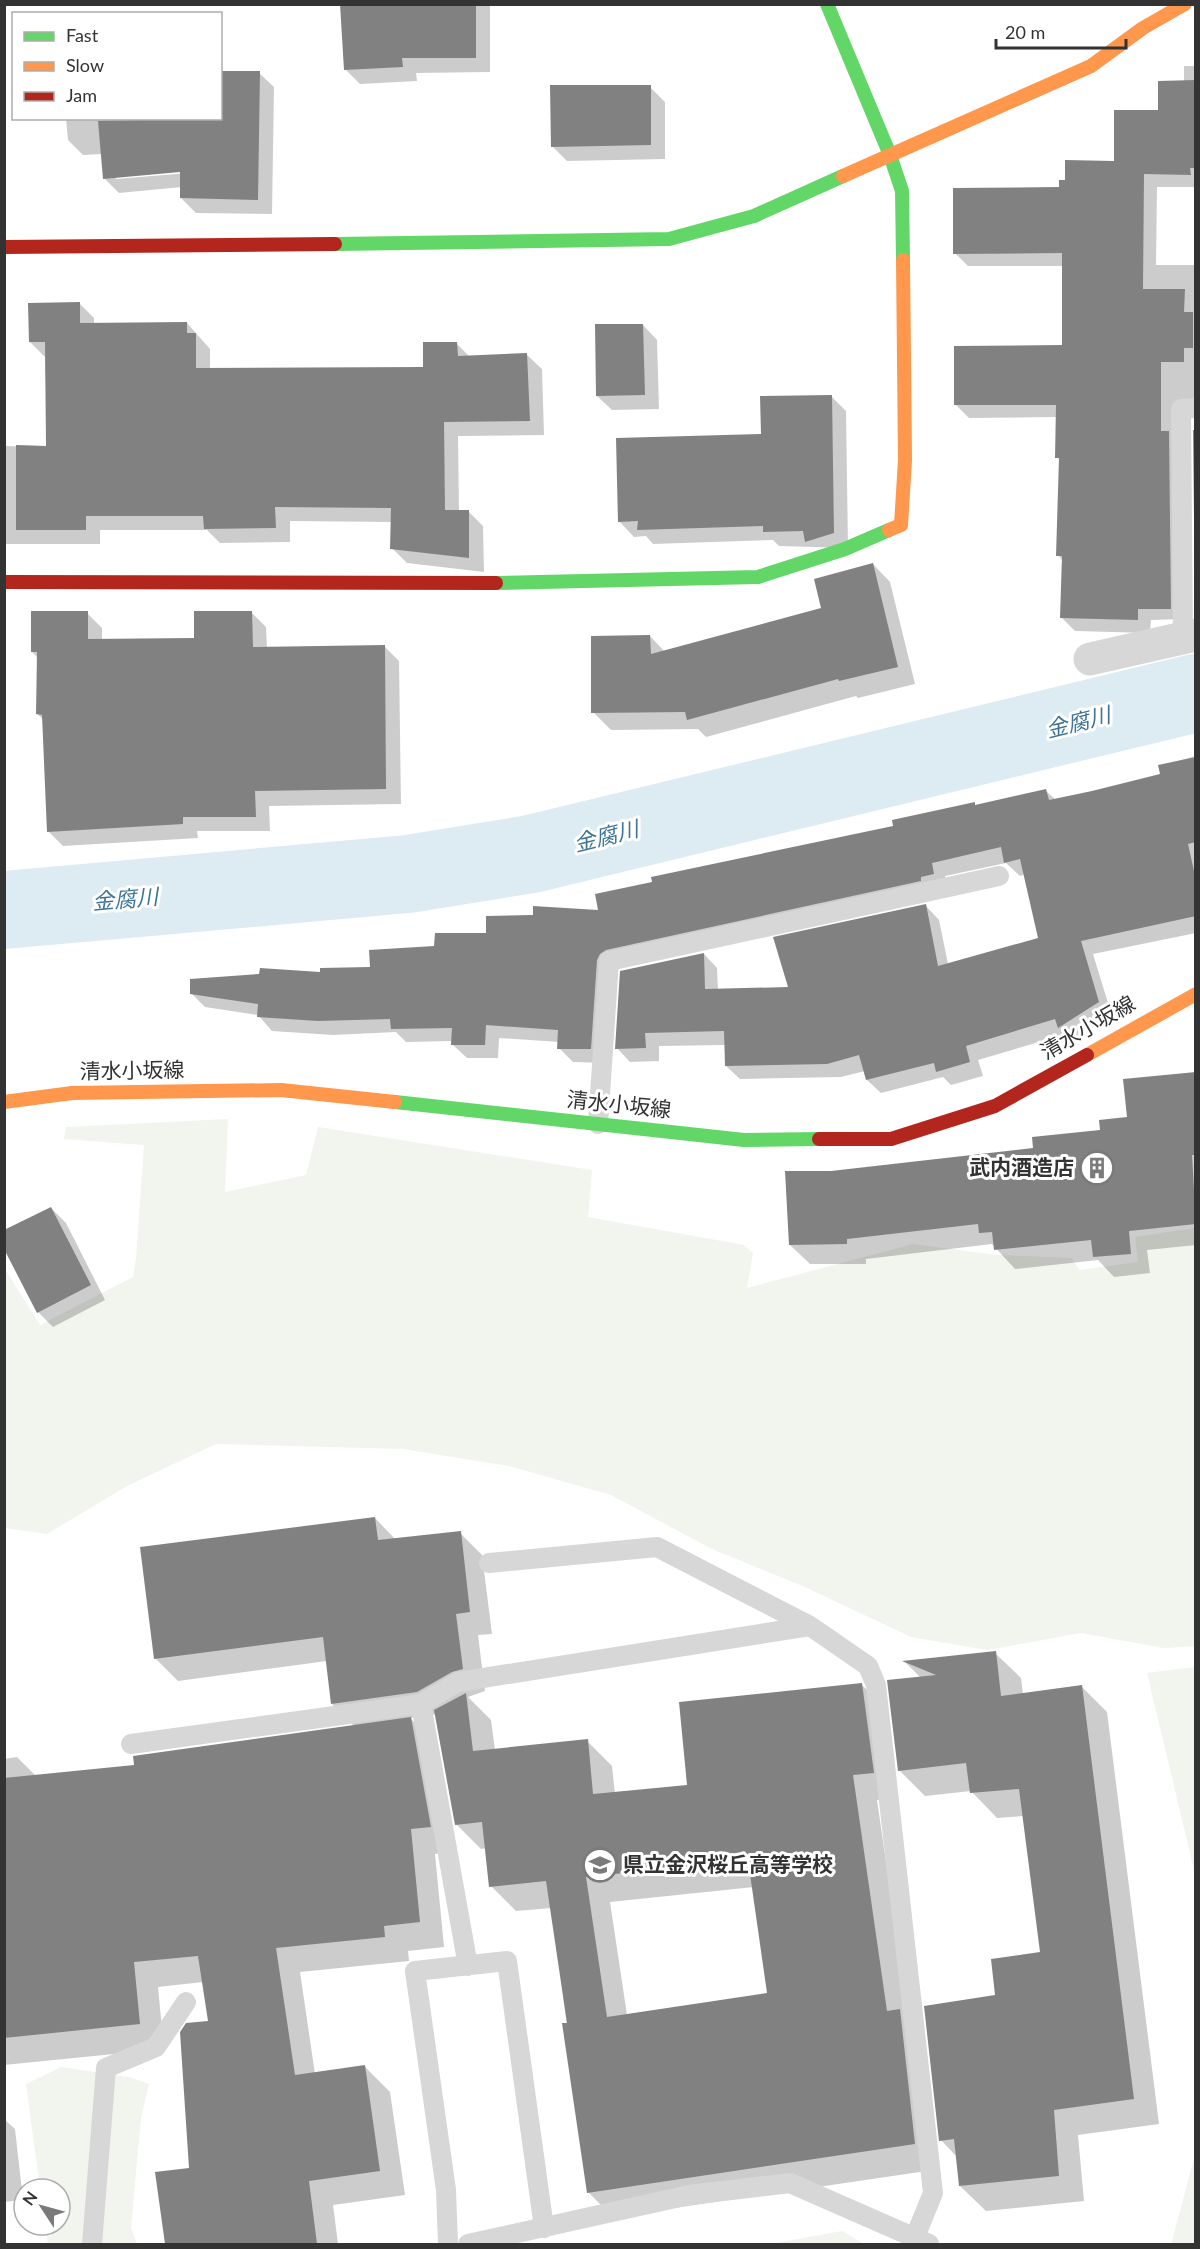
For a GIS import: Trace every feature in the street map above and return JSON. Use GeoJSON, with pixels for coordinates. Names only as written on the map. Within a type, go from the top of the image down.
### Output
{"type":"FeatureCollection","features":[{"type":"Feature","properties":{"kind":"street"},"geometry":{"type":"LineString","coordinates":[[4,582],[481,583],[758,577],[845,549],[902,525],[905,460],[902,191],[890,155],[827,4]]}},
{"type":"Feature","properties":{"kind":"street"},"geometry":{"type":"LineString","coordinates":[[4,247],[669,239],[754,216],[1091,66],[1143,28],[1185,4]]}},
{"type":"Feature","properties":{"kind":"street"},"geometry":{"type":"LineString","coordinates":[[1090,659],[1189,637]]}},
{"type":"Feature","properties":{"kind":"street","name":"清水小坂線"},"geometry":{"type":"LineString","coordinates":[[4,1102],[72,1093],[281,1090],[744,1140],[891,1139],[995,1106],[1196,994]]}},
{"type":"Feature","properties":{"kind":"lane"},"geometry":{"type":"LineString","coordinates":[[1189,637],[1181,409],[1196,408]]}},
{"type":"Feature","properties":{"kind":"lane"},"geometry":{"type":"LineString","coordinates":[[598,1124],[609,961],[999,876]]}},
{"type":"Feature","properties":{"kind":"lane"},"geometry":{"type":"LineString","coordinates":[[468,2244],[689,2194],[790,2183],[922,2241],[933,2193],[876,1685],[868,1666],[810,1626],[657,1547],[489,1563]]}},
{"type":"Feature","properties":{"kind":"lane"},"geometry":{"type":"LineString","coordinates":[[131,1744],[421,1704],[458,1682],[810,1626]]}},
{"type":"Feature","properties":{"kind":"lane"},"geometry":{"type":"LineString","coordinates":[[421,1704],[468,1965]]}},
{"type":"Feature","properties":{"kind":"lane"},"geometry":{"type":"LineString","coordinates":[[448,2244],[446,2190],[415,1971],[507,1961],[544,2228]]}},
{"type":"Feature","properties":{"kind":"lane"},"geometry":{"type":"LineString","coordinates":[[92,2244],[106,2068],[156,2047],[186,2002]]}},
{"type":"Feature","properties":{"kind":"shaded area"},"geometry":{"type":"Polygon","coordinates":[[[228,1119],[225,1192],[306,1175],[318,1127],[592,1170],[588,1217],[744,1245],[753,1253],[747,1288],[913,1244],[997,1255],[1071,1258],[1080,1270],[1138,1262],[1135,1237],[1195,1228],[1195,1646],[1164,1648],[1081,1633],[987,1650],[911,1637],[805,1587],[712,1549],[611,1495],[509,1466],[403,1449],[216,1444],[127,1486],[47,1534],[5,1528],[5,1269],[40,1325],[133,1277],[136,1259],[144,1145],[64,1139],[66,1127],[228,1119]]]}},
{"type":"Feature","properties":{"kind":"shaded area"},"geometry":{"type":"Polygon","coordinates":[[[1196,1667],[1195,1874],[1147,1673],[1196,1667]]]}},
{"type":"Feature","properties":{"kind":"shaded area"},"geometry":{"type":"Polygon","coordinates":[[[61,2067],[129,2077],[149,2084],[141,2118],[131,2228],[137,2244],[48,2244],[47,2237],[72,2237],[72,2177],[38,2177],[26,2084],[61,2067]]]}},
{"type":"Feature","properties":{"kind":"shaded area"},"geometry":{"type":"Polygon","coordinates":[[[1195,2155],[1195,2244],[1171,2244],[1195,2155]]]}},
{"type":"Feature","properties":{"kind":"shaded area"},"geometry":{"type":"Polygon","coordinates":[[[842,2231],[864,2244],[770,2244],[842,2231]]]}},
{"type":"Feature","properties":{"kind":"building"},"geometry":{"type":"Polygon","coordinates":[[[340,4],[476,4],[476,58],[402,58],[403,67],[344,70],[340,4]]]}},
{"type":"Feature","properties":{"kind":"building"},"geometry":{"type":"Polygon","coordinates":[[[222,71],[260,71],[258,200],[180,198],[180,172],[103,179],[98,121],[222,120],[222,71]]]}},
{"type":"Feature","properties":{"kind":"building"},"geometry":{"type":"Polygon","coordinates":[[[1196,80],[1196,168],[1190,168],[1191,175],[1144,174],[1143,289],[1185,289],[1184,312],[1193,312],[1193,348],[1184,348],[1184,362],[1161,362],[1161,431],[1169,431],[1171,609],[1138,609],[1138,620],[1060,618],[1062,556],[1056,556],[1059,458],[1055,458],[1056,405],[954,405],[954,346],[1062,345],[1062,253],[953,254],[953,188],[1059,187],[1059,180],[1065,180],[1065,160],[1114,161],[1114,110],[1158,110],[1158,81],[1196,80]]]}},
{"type":"Feature","properties":{"kind":"building"},"geometry":{"type":"Polygon","coordinates":[[[550,85],[651,85],[651,145],[551,147],[550,85]]]}},
{"type":"Feature","properties":{"kind":"building"},"geometry":{"type":"Polygon","coordinates":[[[80,302],[80,323],[187,322],[187,333],[196,333],[196,368],[423,367],[423,342],[457,342],[458,356],[527,353],[530,421],[444,422],[445,510],[469,510],[469,558],[390,549],[391,508],[275,507],[276,528],[204,529],[203,516],[86,516],[86,530],[16,530],[16,445],[46,446],[45,342],[29,342],[28,303],[80,302]]]}},
{"type":"Feature","properties":{"kind":"building"},"geometry":{"type":"Polygon","coordinates":[[[595,324],[643,324],[645,395],[596,396],[595,324]]]}},
{"type":"Feature","properties":{"kind":"building"},"geometry":{"type":"Polygon","coordinates":[[[832,395],[834,533],[805,542],[803,531],[763,532],[763,526],[637,530],[638,521],[618,522],[616,438],[761,434],[760,396],[832,395]]]}},
{"type":"Feature","properties":{"kind":"building"},"geometry":{"type":"Polygon","coordinates":[[[1193,430],[1196,430],[1196,608],[1195,608],[1193,430]]]}},
{"type":"Feature","properties":{"kind":"building"},"geometry":{"type":"Polygon","coordinates":[[[873,563],[898,667],[839,681],[838,679],[687,720],[685,712],[591,713],[591,636],[650,635],[651,654],[821,608],[814,579],[873,563]]]}},
{"type":"Feature","properties":{"kind":"building"},"geometry":{"type":"Polygon","coordinates":[[[31,611],[88,611],[88,639],[194,638],[194,611],[252,611],[253,647],[385,645],[386,789],[255,791],[256,817],[183,817],[183,824],[47,832],[42,715],[36,714],[37,652],[31,652],[31,611]]]}},
{"type":"Feature","properties":{"kind":"building"},"geometry":{"type":"Polygon","coordinates":[[[1196,757],[1196,842],[1188,844],[1196,880],[1196,916],[1081,941],[1099,1002],[1058,1028],[1055,1019],[966,1046],[970,1062],[936,1072],[934,1063],[866,1080],[859,1055],[827,1064],[725,1066],[724,1031],[645,1033],[646,1048],[615,1049],[620,971],[704,953],[705,989],[788,987],[773,937],[926,904],[938,966],[1038,938],[1020,859],[1004,863],[1001,847],[932,863],[934,874],[921,877],[921,881],[606,950],[597,960],[591,1049],[557,1049],[558,1030],[486,1025],[485,1045],[451,1045],[452,1028],[391,1029],[390,1019],[318,1021],[257,1017],[258,1004],[190,994],[190,979],[259,974],[260,968],[320,972],[320,968],[370,967],[369,950],[434,946],[435,933],[486,933],[486,916],[533,915],[533,906],[598,910],[595,894],[652,882],[651,877],[893,826],[892,820],[975,802],[975,805],[1046,789],[1049,800],[1092,791],[1160,774],[1158,765],[1196,757]]]}},
{"type":"Feature","properties":{"kind":"building","name":"武内酒造店"},"geometry":{"type":"Polygon","coordinates":[[[1196,1072],[1196,1155],[1192,1155],[1196,1224],[1129,1231],[1131,1254],[1093,1257],[1091,1240],[994,1250],[992,1232],[979,1233],[978,1224],[847,1239],[847,1244],[789,1245],[785,1171],[831,1171],[1033,1148],[1032,1137],[1100,1130],[1099,1120],[1127,1117],[1123,1079],[1196,1072]]]}},
{"type":"Feature","properties":{"kind":"building"},"geometry":{"type":"Polygon","coordinates":[[[51,1207],[91,1285],[37,1313],[4,1249],[4,1230],[51,1207]]]}},
{"type":"Feature","properties":{"kind":"building"},"geometry":{"type":"Polygon","coordinates":[[[375,1517],[378,1540],[461,1531],[470,1612],[456,1614],[463,1669],[452,1672],[417,1692],[331,1704],[323,1637],[154,1659],[140,1547],[375,1517]]]}},
{"type":"Feature","properties":{"kind":"building"},"geometry":{"type":"Polygon","coordinates":[[[996,1651],[1001,1696],[1082,1685],[1134,2099],[1054,2110],[1059,2176],[959,2186],[954,2139],[939,2141],[924,2006],[995,1995],[991,1959],[1040,1952],[1019,1789],[970,1793],[966,1763],[898,1771],[887,1680],[936,1675],[902,1661],[996,1651]]]}},
{"type":"Feature","properties":{"kind":"building"},"geometry":{"type":"Polygon","coordinates":[[[862,1683],[874,1773],[853,1775],[887,2011],[900,2009],[915,2144],[587,2193],[562,2023],[567,2023],[546,1881],[489,1887],[482,1822],[455,1825],[434,1710],[466,1693],[473,1751],[588,1739],[593,1794],[687,1785],[679,1702],[862,1683]],[[748,1860],[586,1877],[607,2017],[767,1993],[748,1860]]]}},
{"type":"Feature","properties":{"kind":"building"},"geometry":{"type":"Polygon","coordinates":[[[411,1717],[431,1827],[411,1829],[420,1922],[384,1926],[385,1937],[276,1948],[295,2075],[365,2065],[380,2171],[309,2181],[317,2244],[165,2244],[155,2172],[189,2168],[180,2032],[186,2023],[208,2021],[198,1956],[134,1962],[140,2024],[4,2038],[4,1778],[134,1765],[133,1756],[411,1717]]]}},
{"type":"Feature","properties":{"kind":"waterway","name":"金腐川"},"geometry":{"type":"LineString","coordinates":[[4,910],[408,874],[531,854],[1196,693]]}},
{"type":"Feature","properties":{"kind":"traffic: fast"},"geometry":{"type":"LineString","coordinates":[[827,4],[890,155],[902,191],[903,260]]}},
{"type":"Feature","properties":{"kind":"traffic: fast"},"geometry":{"type":"LineString","coordinates":[[335,244],[669,239],[754,216],[843,176]]}},
{"type":"Feature","properties":{"kind":"traffic: fast"},"geometry":{"type":"LineString","coordinates":[[496,583],[758,577],[845,549],[889,530]]}},
{"type":"Feature","properties":{"kind":"traffic: fast"},"geometry":{"type":"LineString","coordinates":[[395,1102],[744,1140],[819,1139]]}},
{"type":"Feature","properties":{"kind":"traffic: slow"},"geometry":{"type":"LineString","coordinates":[[843,176],[1091,66],[1143,28],[1185,4]]}},
{"type":"Feature","properties":{"kind":"traffic: slow"},"geometry":{"type":"LineString","coordinates":[[889,530],[901,525],[905,460],[903,260]]}},
{"type":"Feature","properties":{"kind":"traffic: slow"},"geometry":{"type":"LineString","coordinates":[[1087,1055],[1196,994]]}},
{"type":"Feature","properties":{"kind":"traffic: slow"},"geometry":{"type":"LineString","coordinates":[[4,1102],[72,1093],[281,1090],[395,1102]]}},
{"type":"Feature","properties":{"kind":"traffic: jam"},"geometry":{"type":"LineString","coordinates":[[4,247],[335,244]]}},
{"type":"Feature","properties":{"kind":"traffic: jam"},"geometry":{"type":"LineString","coordinates":[[4,582],[496,583]]}},
{"type":"Feature","properties":{"kind":"traffic: jam"},"geometry":{"type":"LineString","coordinates":[[819,1139],[891,1139],[995,1106],[1087,1055]]}},
{"type":"Feature","properties":{"kind":"place","name":"武内酒造店"},"geometry":{"type":"Point","coordinates":[1097,1168]}},
{"type":"Feature","properties":{"kind":"place","name":"県立金沢桜丘高等学校"},"geometry":{"type":"Point","coordinates":[600,1865]}}]}
